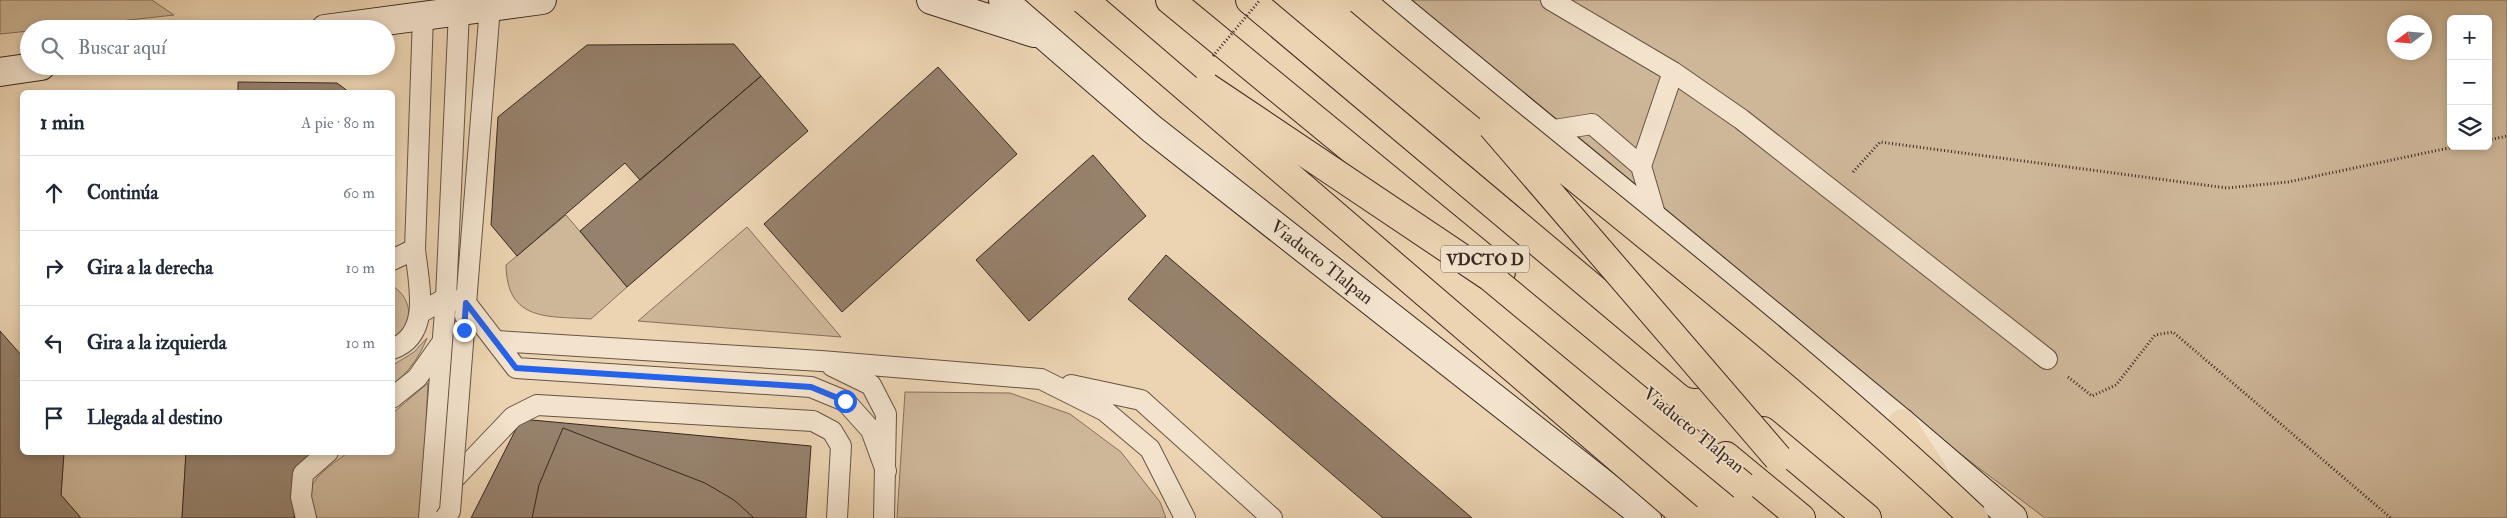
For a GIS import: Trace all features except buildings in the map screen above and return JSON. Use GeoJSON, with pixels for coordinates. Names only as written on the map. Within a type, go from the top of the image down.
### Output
{"type":"FeatureCollection","features":[{"type":"Feature","properties":{"kind":"highway"},"geometry":{"type":"LineString","coordinates":[[1084,0],[1537,391],[1688,518]]}},
{"type":"Feature","properties":{"kind":"highway","name":"Viaducto Tlalpan"},"geometry":{"type":"LineString","coordinates":[[1170,0],[1801,518]]}},
{"type":"Feature","properties":{"kind":"highway","name":"VDCTO D"},"geometry":{"type":"LineString","coordinates":[[1250,0],[1867,518]]}},
{"type":"Feature","properties":{"kind":"highway"},"geometry":{"type":"LineString","coordinates":[[1360,0],[1449,76],[1638,226],[1820,378],[1893,441],[1974,518]]}},
{"type":"Feature","properties":{"kind":"highway"},"geometry":{"type":"LineString","coordinates":[[1122,32],[1292,142],[1490,277],[1782,518]]}},
{"type":"Feature","properties":{"kind":"highway"},"geometry":{"type":"LineString","coordinates":[[1449,76],[1778,458],[1850,518]]}},
{"type":"Feature","properties":{"kind":"highway"},"geometry":{"type":"LineString","coordinates":[[1902,423],[1964,518]]}},
{"type":"Feature","properties":{"kind":"main road"},"geometry":{"type":"LineString","coordinates":[[392,20],[542,0]]}},
{"type":"Feature","properties":{"kind":"main road"},"geometry":{"type":"LineString","coordinates":[[931,0],[1048,37]]}},
{"type":"Feature","properties":{"kind":"main road","name":"Viaducto Tlalpan"},"geometry":{"type":"LineString","coordinates":[[1002,0],[1048,37],[1152,129],[1647,518]]}},
{"type":"Feature","properties":{"kind":"main road"},"geometry":{"type":"LineString","coordinates":[[1388,0],[1902,423],[2012,518]]}},
{"type":"Feature","properties":{"kind":"main road"},"geometry":{"type":"LineString","coordinates":[[0,72],[20,69]]}},
{"type":"Feature","properties":{"kind":"lane"},"geometry":{"type":"LineString","coordinates":[[1551,0],[1582,9],[1741,119],[2047,359]]}},
{"type":"Feature","properties":{"kind":"lane"},"geometry":{"type":"LineString","coordinates":[[445,518],[450,511],[490,7]]}},
{"type":"Feature","properties":{"kind":"lane"},"geometry":{"type":"LineString","coordinates":[[430,511],[441,344],[446,298],[459,11]]}},
{"type":"Feature","properties":{"kind":"lane"},"geometry":{"type":"LineString","coordinates":[[395,347],[407,341],[416,330],[420,313],[415,249],[422,16]]}},
{"type":"Feature","properties":{"kind":"lane"},"geometry":{"type":"LineString","coordinates":[[1641,166],[1673,72]]}},
{"type":"Feature","properties":{"kind":"lane"},"geometry":{"type":"LineString","coordinates":[[1548,132],[1592,124],[1641,166],[1657,221]]}},
{"type":"Feature","properties":{"kind":"lane"},"geometry":{"type":"LineString","coordinates":[[395,259],[415,249]]}},
{"type":"Feature","properties":{"kind":"lane"},"geometry":{"type":"LineString","coordinates":[[420,313],[446,298],[466,303],[516,368],[811,387],[845,401],[871,430],[886,471]]}},
{"type":"Feature","properties":{"kind":"lane"},"geometry":{"type":"LineString","coordinates":[[496,341],[821,361],[1041,379],[1141,400],[1272,518]]}},
{"type":"Feature","properties":{"kind":"lane"},"geometry":{"type":"LineString","coordinates":[[395,396],[417,378],[441,344]]}},
{"type":"Feature","properties":{"kind":"lane"},"geometry":{"type":"LineString","coordinates":[[821,361],[871,385],[886,414],[884,518]]}},
{"type":"Feature","properties":{"kind":"lane"},"geometry":{"type":"LineString","coordinates":[[1041,379],[1105,411],[1150,449],[1185,518]]}},
{"type":"Feature","properties":{"kind":"lane"},"geometry":{"type":"LineString","coordinates":[[430,511],[513,417],[537,404],[813,421],[832,431],[841,446],[837,518]]}},
{"type":"Feature","properties":{"kind":"lane"},"geometry":{"type":"LineString","coordinates":[[306,518],[301,497],[303,474],[325,455]]}},
{"type":"Feature","properties":{"kind":"path"},"geometry":{"type":"LineString","coordinates":[[2492,139],[2507,136]]}},
{"type":"Feature","properties":{"kind":"path"},"geometry":{"type":"LineString","coordinates":[[1835,193],[1880,142],[2227,188],[2288,182],[2447,148]]}},
{"type":"Feature","properties":{"kind":"path"},"geometry":{"type":"LineString","coordinates":[[2047,359],[2092,396],[2116,385],[2154,335],[2174,332],[2392,518]]}},
{"type":"Feature","properties":{"kind":"shaded area"},"geometry":{"type":"Polygon","coordinates":[[[0,0],[152,0],[174,15],[129,20],[20,20],[20,32],[0,34],[0,0]]]}},
{"type":"Feature","properties":{"kind":"shaded area"},"geometry":{"type":"Polygon","coordinates":[[[1393,0],[2507,0],[2507,518],[2045,518],[1782,319],[1393,0]]]}},
{"type":"Feature","properties":{"kind":"shaded area"},"geometry":{"type":"Polygon","coordinates":[[[566,215],[627,287],[591,319],[545,316],[533,312],[522,306],[514,297],[508,284],[506,265],[566,215]]]}},
{"type":"Feature","properties":{"kind":"shaded area"},"geometry":{"type":"Polygon","coordinates":[[[747,227],[841,337],[638,321],[747,227]]]}},
{"type":"Feature","properties":{"kind":"shaded area"},"geometry":{"type":"Polygon","coordinates":[[[395,288],[405,298],[409,312],[405,327],[395,337],[395,288]]]}},
{"type":"Feature","properties":{"kind":"shaded area"},"geometry":{"type":"Polygon","coordinates":[[[427,338],[413,364],[395,383],[395,364],[414,352],[427,338]]]}},
{"type":"Feature","properties":{"kind":"shaded area"},"geometry":{"type":"Polygon","coordinates":[[[428,383],[421,518],[318,518],[312,511],[309,496],[314,481],[326,469],[344,455],[395,455],[395,411],[428,383]]]}},
{"type":"Feature","properties":{"kind":"shaded area"},"geometry":{"type":"Polygon","coordinates":[[[905,392],[1010,393],[1070,414],[1121,452],[1160,502],[1166,518],[897,518],[905,392]]]}},
{"type":"Feature","properties":{"kind":"shaded area"},"geometry":{"type":"Polygon","coordinates":[[[64,455],[186,455],[182,518],[81,518],[61,495],[64,455]]]}},
{"type":"Feature","properties":{"kind":"route"},"geometry":{"type":"LineString","coordinates":[[464,330],[466,303],[516,368],[811,387],[845,401]]}}]}
